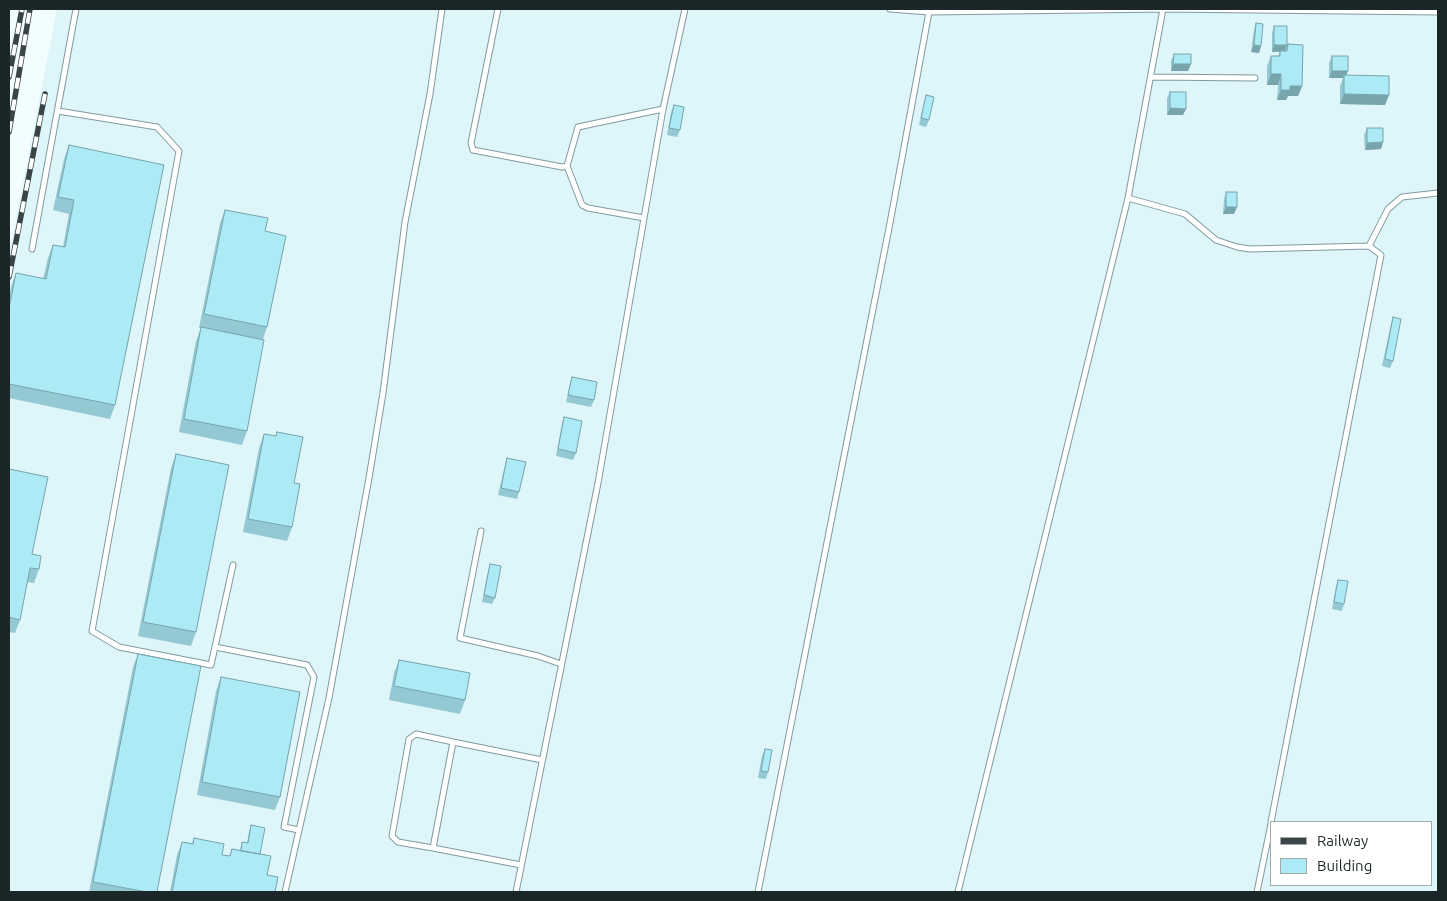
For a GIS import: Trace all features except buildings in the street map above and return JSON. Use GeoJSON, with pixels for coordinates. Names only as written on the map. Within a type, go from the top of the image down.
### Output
{"type":"FeatureCollection","features":[{"type":"Feature","properties":{"kind":"lane"},"geometry":{"type":"LineString","coordinates":[[32,249],[76,9]]}},
{"type":"Feature","properties":{"kind":"lane"},"geometry":{"type":"LineString","coordinates":[[285,892],[329,698],[369,478],[383,393],[405,222],[430,94],[442,9]]}},
{"type":"Feature","properties":{"kind":"lane"},"geometry":{"type":"LineString","coordinates":[[498,9],[471,147],[476,152],[559,167],[567,166]]}},
{"type":"Feature","properties":{"kind":"lane"},"geometry":{"type":"LineString","coordinates":[[516,892],[598,483],[663,109],[685,9]]}},
{"type":"Feature","properties":{"kind":"lane"},"geometry":{"type":"LineString","coordinates":[[890,9],[929,12],[1163,9],[1427,10],[1438,12]]}},
{"type":"Feature","properties":{"kind":"lane"},"geometry":{"type":"LineString","coordinates":[[958,892],[1128,198],[1163,9]]}},
{"type":"Feature","properties":{"kind":"lane"},"geometry":{"type":"LineString","coordinates":[[758,892],[890,223],[929,12]]}},
{"type":"Feature","properties":{"kind":"lane"},"geometry":{"type":"LineString","coordinates":[[1151,77],[1255,78]]}},
{"type":"Feature","properties":{"kind":"lane"},"geometry":{"type":"LineString","coordinates":[[644,218],[582,205],[567,166],[576,130],[580,125],[663,109]]}},
{"type":"Feature","properties":{"kind":"lane"},"geometry":{"type":"LineString","coordinates":[[58,111],[158,127],[179,151],[92,631],[119,647],[211,665],[233,565]]}},
{"type":"Feature","properties":{"kind":"lane"},"geometry":{"type":"LineString","coordinates":[[1369,246],[1388,209],[1402,197],[1438,193]]}},
{"type":"Feature","properties":{"kind":"lane"},"geometry":{"type":"LineString","coordinates":[[1128,198],[1185,214],[1216,240],[1237,247],[1250,249],[1369,246],[1382,256],[1271,821]]}},
{"type":"Feature","properties":{"kind":"lane"},"geometry":{"type":"LineString","coordinates":[[481,531],[460,638],[538,656],[561,664]]}},
{"type":"Feature","properties":{"kind":"lane"},"geometry":{"type":"LineString","coordinates":[[215,647],[307,665],[314,676],[284,827],[299,830]]}},
{"type":"Feature","properties":{"kind":"lane"},"geometry":{"type":"LineString","coordinates":[[521,865],[398,842],[392,836],[409,739],[416,734],[542,760]]}},
{"type":"Feature","properties":{"kind":"lane"},"geometry":{"type":"LineString","coordinates":[[433,848],[453,742]]}},
{"type":"Feature","properties":{"kind":"lane"},"geometry":{"type":"LineString","coordinates":[[1258,892],[1270,828]]}},
{"type":"Feature","properties":{"kind":"shaded area"},"geometry":{"type":"Polygon","coordinates":[[[57,9],[1438,9],[1438,892],[9,892],[9,254],[57,9]]]}},
{"type":"Feature","properties":{"kind":"railway"},"geometry":{"type":"LineString","coordinates":[[9,77],[22,9]]}},
{"type":"Feature","properties":{"kind":"railway"},"geometry":{"type":"LineString","coordinates":[[9,132],[30,9]]}},
{"type":"Feature","properties":{"kind":"railway"},"geometry":{"type":"LineString","coordinates":[[9,277],[45,94]]}}]}
